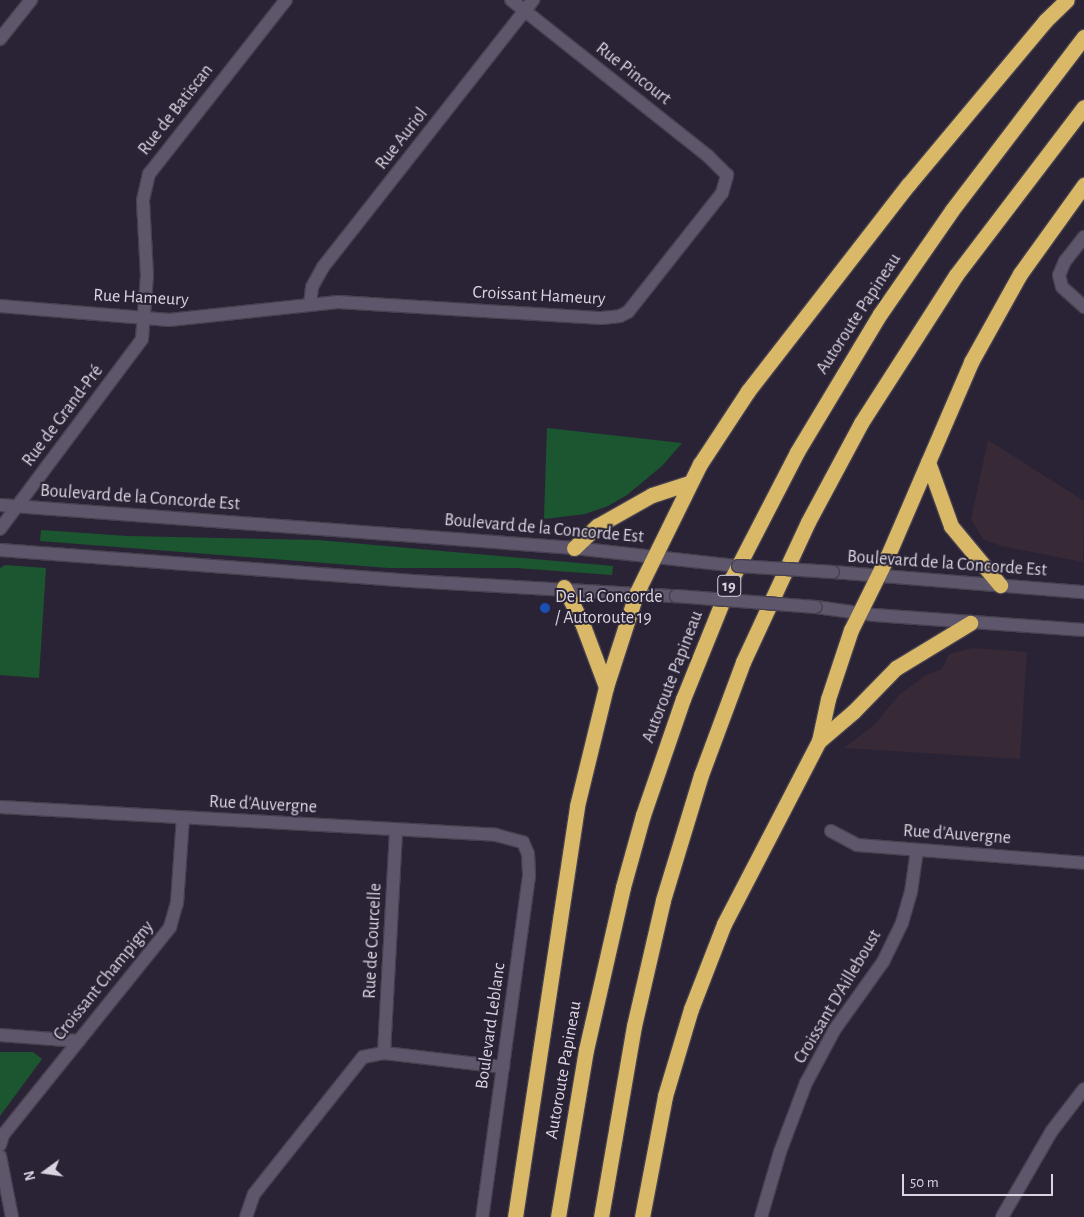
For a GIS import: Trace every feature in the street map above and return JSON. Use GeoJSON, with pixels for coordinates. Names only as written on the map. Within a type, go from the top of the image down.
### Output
{"type":"FeatureCollection","features":[{"type":"Feature","properties":{"kind":"highway"},"geometry":{"type":"LineString","coordinates":[[515,1217],[570,842],[606,687],[636,594],[690,483],[743,398],[829,284],[989,86],[1044,20],[1067,0]]}},
{"type":"Feature","properties":{"kind":"highway","name":"Autoroute Papineau"},"geometry":{"type":"LineString","coordinates":[[558,1217],[588,1041],[623,887],[643,815],[680,708],[732,578],[797,452],[880,314],[952,210],[1084,37]]}},
{"type":"Feature","properties":{"kind":"highway"},"geometry":{"type":"LineString","coordinates":[[600,1217],[632,1036],[663,900],[700,775],[743,662],[800,537],[861,424],[956,275],[1084,107]]}},
{"type":"Feature","properties":{"kind":"highway"},"geometry":{"type":"LineString","coordinates":[[642,1217],[665,1096],[699,987],[736,896],[819,741],[828,700],[860,611],[878,576],[993,320],[1020,274],[1084,185]]}},
{"type":"Feature","properties":{"kind":"highway"},"geometry":{"type":"LineString","coordinates":[[928,462],[951,526],[1000,585]]}},
{"type":"Feature","properties":{"kind":"highway"},"geometry":{"type":"LineString","coordinates":[[574,548],[597,526],[652,495],[690,483]]}},
{"type":"Feature","properties":{"kind":"highway"},"geometry":{"type":"LineString","coordinates":[[564,587],[582,623],[606,687]]}},
{"type":"Feature","properties":{"kind":"highway"},"geometry":{"type":"LineString","coordinates":[[819,741],[854,712],[896,668],[970,623]]}},
{"type":"Feature","properties":{"kind":"street"},"geometry":{"type":"LineString","coordinates":[[0,38],[31,0]]}},
{"type":"Feature","properties":{"kind":"street","name":"Rue de Batiscan"},"geometry":{"type":"LineString","coordinates":[[145,319],[143,200],[149,174],[286,0]]}},
{"type":"Feature","properties":{"kind":"street","name":"Rue Pincourt"},"geometry":{"type":"LineString","coordinates":[[511,0],[708,156],[724,170],[728,179]]}},
{"type":"Feature","properties":{"kind":"street","name":"Rue Auriol"},"geometry":{"type":"LineString","coordinates":[[310,304],[312,287],[323,267],[533,0]]}},
{"type":"Feature","properties":{"kind":"street","name":"Croissant Hameury"},"geometry":{"type":"LineString","coordinates":[[310,304],[354,302],[620,316],[628,312],[722,193],[728,179]]}},
{"type":"Feature","properties":{"kind":"street"},"geometry":{"type":"LineString","coordinates":[[1084,237],[1065,261],[1060,271],[1059,282],[1084,307]]}},
{"type":"Feature","properties":{"kind":"street","name":"Rue Hameury"},"geometry":{"type":"LineString","coordinates":[[0,306],[145,319],[210,318],[310,304]]}},
{"type":"Feature","properties":{"kind":"street","name":"Rue de Grand-Pré"},"geometry":{"type":"LineString","coordinates":[[0,529],[139,346],[145,319]]}},
{"type":"Feature","properties":{"kind":"street","name":"Boulevard de la Concorde Est"},"geometry":{"type":"LineString","coordinates":[[0,505],[574,548],[692,562],[1084,592]]}},
{"type":"Feature","properties":{"kind":"street"},"geometry":{"type":"LineString","coordinates":[[0,550],[412,582],[564,587],[816,607],[860,611],[874,615],[970,623],[1084,630]]}},
{"type":"Feature","properties":{"kind":"street","name":"Rue d'Auvergne"},"geometry":{"type":"LineString","coordinates":[[0,807],[510,836],[523,842]]}},
{"type":"Feature","properties":{"kind":"street","name":"Croissant Champigny"},"geometry":{"type":"LineString","coordinates":[[0,1145],[3,1135],[170,927],[177,904],[183,818]]}},
{"type":"Feature","properties":{"kind":"street","name":"Rue de Courcelle"},"geometry":{"type":"LineString","coordinates":[[384,1053],[396,830]]}},
{"type":"Feature","properties":{"kind":"street","name":"Rue d'Auvergne"},"geometry":{"type":"LineString","coordinates":[[831,831],[857,845],[1084,863]]}},
{"type":"Feature","properties":{"kind":"street","name":"Boulevard Leblanc"},"geometry":{"type":"LineString","coordinates":[[482,1217],[529,876],[528,854],[523,842]]}},
{"type":"Feature","properties":{"kind":"street","name":"Croissant D'Ailleboust"},"geometry":{"type":"LineString","coordinates":[[762,1217],[780,1152],[806,1083],[835,1030],[883,962],[902,923],[911,892],[917,850]]}},
{"type":"Feature","properties":{"kind":"street"},"geometry":{"type":"LineString","coordinates":[[0,1036],[79,1041]]}},
{"type":"Feature","properties":{"kind":"street"},"geometry":{"type":"LineString","coordinates":[[246,1217],[254,1194],[356,1064],[370,1054],[384,1053],[503,1066]]}},
{"type":"Feature","properties":{"kind":"street"},"geometry":{"type":"LineString","coordinates":[[1002,1217],[1051,1132],[1084,1089]]}},
{"type":"Feature","properties":{"kind":"street"},"geometry":{"type":"LineString","coordinates":[[0,1156],[12,1217]]}},
{"type":"Feature","properties":{"kind":"shaded area"},"geometry":{"type":"Polygon","coordinates":[[[988,440],[1084,501],[1083,562],[1001,546],[983,539],[971,519],[988,440]]]}},
{"type":"Feature","properties":{"kind":"shaded area"},"geometry":{"type":"Polygon","coordinates":[[[973,648],[1027,652],[1020,759],[844,748],[874,725],[899,695],[926,675],[942,669],[949,654],[973,648]]]}},
{"type":"Feature","properties":{"kind":"green space"},"geometry":{"type":"Polygon","coordinates":[[[547,428],[682,443],[662,466],[627,495],[608,506],[585,514],[544,519],[547,428]]]}},
{"type":"Feature","properties":{"kind":"green space"},"geometry":{"type":"Polygon","coordinates":[[[41,530],[127,536],[318,540],[613,566],[612,575],[516,568],[389,568],[40,541],[41,530]]]}},
{"type":"Feature","properties":{"kind":"green space"},"geometry":{"type":"Polygon","coordinates":[[[5,565],[46,568],[39,678],[0,675],[0,568],[5,565]]]}},
{"type":"Feature","properties":{"kind":"green space"},"geometry":{"type":"Polygon","coordinates":[[[0,1052],[33,1052],[42,1059],[0,1116],[0,1052]]]}},
{"type":"Feature","properties":{"kind":"place","name":"De La Concorde / Autoroute 19"},"geometry":{"type":"Point","coordinates":[545,608]}}]}
